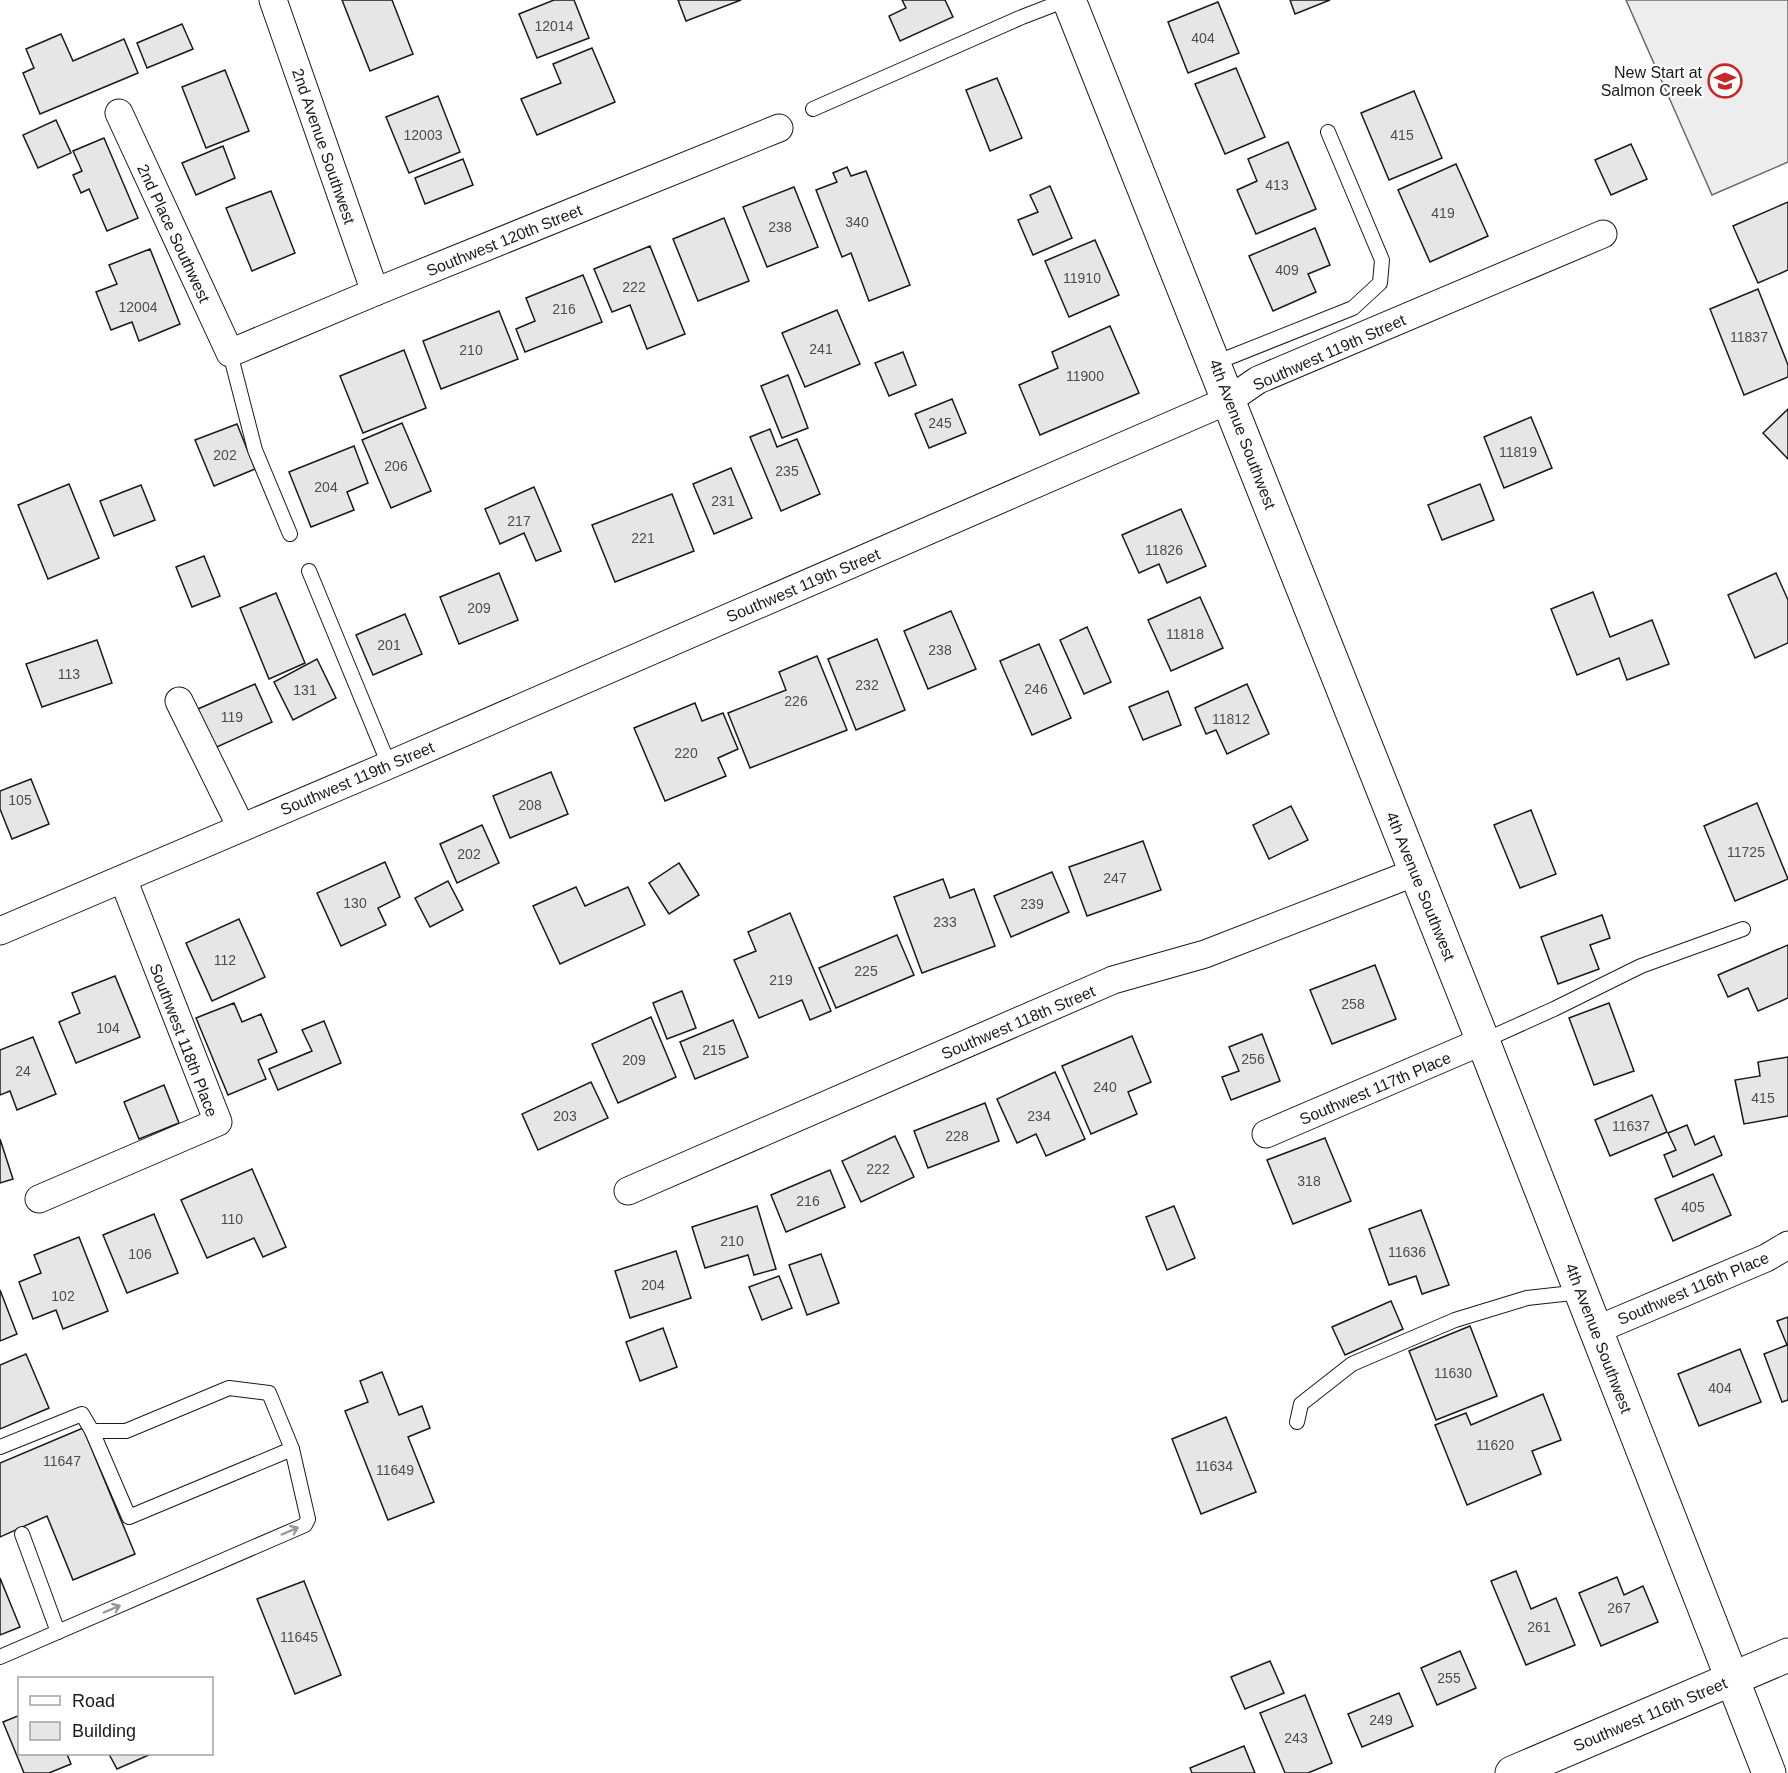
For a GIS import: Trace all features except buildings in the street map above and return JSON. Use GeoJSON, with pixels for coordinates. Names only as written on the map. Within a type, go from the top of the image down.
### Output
{"type":"FeatureCollection","features":[{"type":"Feature","properties":{"kind":"street","name":"2nd Avenue Southwest"},"geometry":{"type":"LineString","coordinates":[[273,0],[375,291]]}},
{"type":"Feature","properties":{"kind":"street","name":"4th Avenue Southwest"},"geometry":{"type":"LineString","coordinates":[[1068,0],[1215,363],[1769,1773]]}},
{"type":"Feature","properties":{"kind":"street","name":"2nd Place Southwest"},"geometry":{"type":"LineString","coordinates":[[119,113],[230,353]]}},
{"type":"Feature","properties":{"kind":"street","name":"Southwest 120th Street"},"geometry":{"type":"LineString","coordinates":[[230,353],[375,291],[779,128]]}},
{"type":"Feature","properties":{"kind":"street","name":"Southwest 119th Street"},"geometry":{"type":"LineString","coordinates":[[0,930],[389,765],[1229,400],[1258,380],[1603,234]]}},
{"type":"Feature","properties":{"kind":"street"},"geometry":{"type":"LineString","coordinates":[[179,701],[241,827]]}},
{"type":"Feature","properties":{"kind":"street","name":"Southwest 118th Street"},"geometry":{"type":"LineString","coordinates":[[628,1191],[1113,980],[1205,954],[1416,872]]}},
{"type":"Feature","properties":{"kind":"street","name":"Southwest 118th Place"},"geometry":{"type":"LineString","coordinates":[[39,1199],[218,1122],[123,879]]}},
{"type":"Feature","properties":{"kind":"street","name":"Southwest 117th Place"},"geometry":{"type":"LineString","coordinates":[[1266,1134],[1483,1041]]}},
{"type":"Feature","properties":{"kind":"street","name":"Southwest 116th Place"},"geometry":{"type":"LineString","coordinates":[[1596,1330],[1766,1258],[1788,1245]]}},
{"type":"Feature","properties":{"kind":"street","name":"Southwest 116th Street"},"geometry":{"type":"LineString","coordinates":[[1512,1773],[1788,1655]]}},
{"type":"Feature","properties":{"kind":"lane"},"geometry":{"type":"LineString","coordinates":[[813,109],[1011,22],[1068,0]]}},
{"type":"Feature","properties":{"kind":"lane"},"geometry":{"type":"LineString","coordinates":[[1215,363],[1353,308],[1380,283],[1382,260],[1328,132]]}},
{"type":"Feature","properties":{"kind":"lane"},"geometry":{"type":"LineString","coordinates":[[230,353],[255,450],[290,534]]}},
{"type":"Feature","properties":{"kind":"lane"},"geometry":{"type":"LineString","coordinates":[[309,571],[389,765]]}},
{"type":"Feature","properties":{"kind":"lane"},"geometry":{"type":"LineString","coordinates":[[1483,1041],[1641,966],[1743,929]]}},
{"type":"Feature","properties":{"kind":"lane"},"geometry":{"type":"LineString","coordinates":[[1297,1422],[1301,1404],[1352,1364],[1455,1320],[1527,1298],[1581,1292]]}},
{"type":"Feature","properties":{"kind":"lane"},"geometry":{"type":"LineString","coordinates":[[0,1657],[305,1525],[308,1520],[292,1449],[269,1393],[229,1388],[126,1431],[93,1431]]}},
{"type":"Feature","properties":{"kind":"lane"},"geometry":{"type":"LineString","coordinates":[[0,1447],[82,1414],[93,1431],[129,1517],[292,1449]]}},
{"type":"Feature","properties":{"kind":"lane"},"geometry":{"type":"LineString","coordinates":[[22,1534],[58,1632]]}},
{"type":"Feature","properties":{"kind":"shaded area","name":"New Start at Salmon Creek"},"geometry":{"type":"Polygon","coordinates":[[[1626,0],[1788,0],[1788,162],[1712,195],[1626,0]]]}},
{"type":"Feature","properties":{"kind":"place","name":"New Start at Salmon Creek"},"geometry":{"type":"Point","coordinates":[1725,81]}}]}
